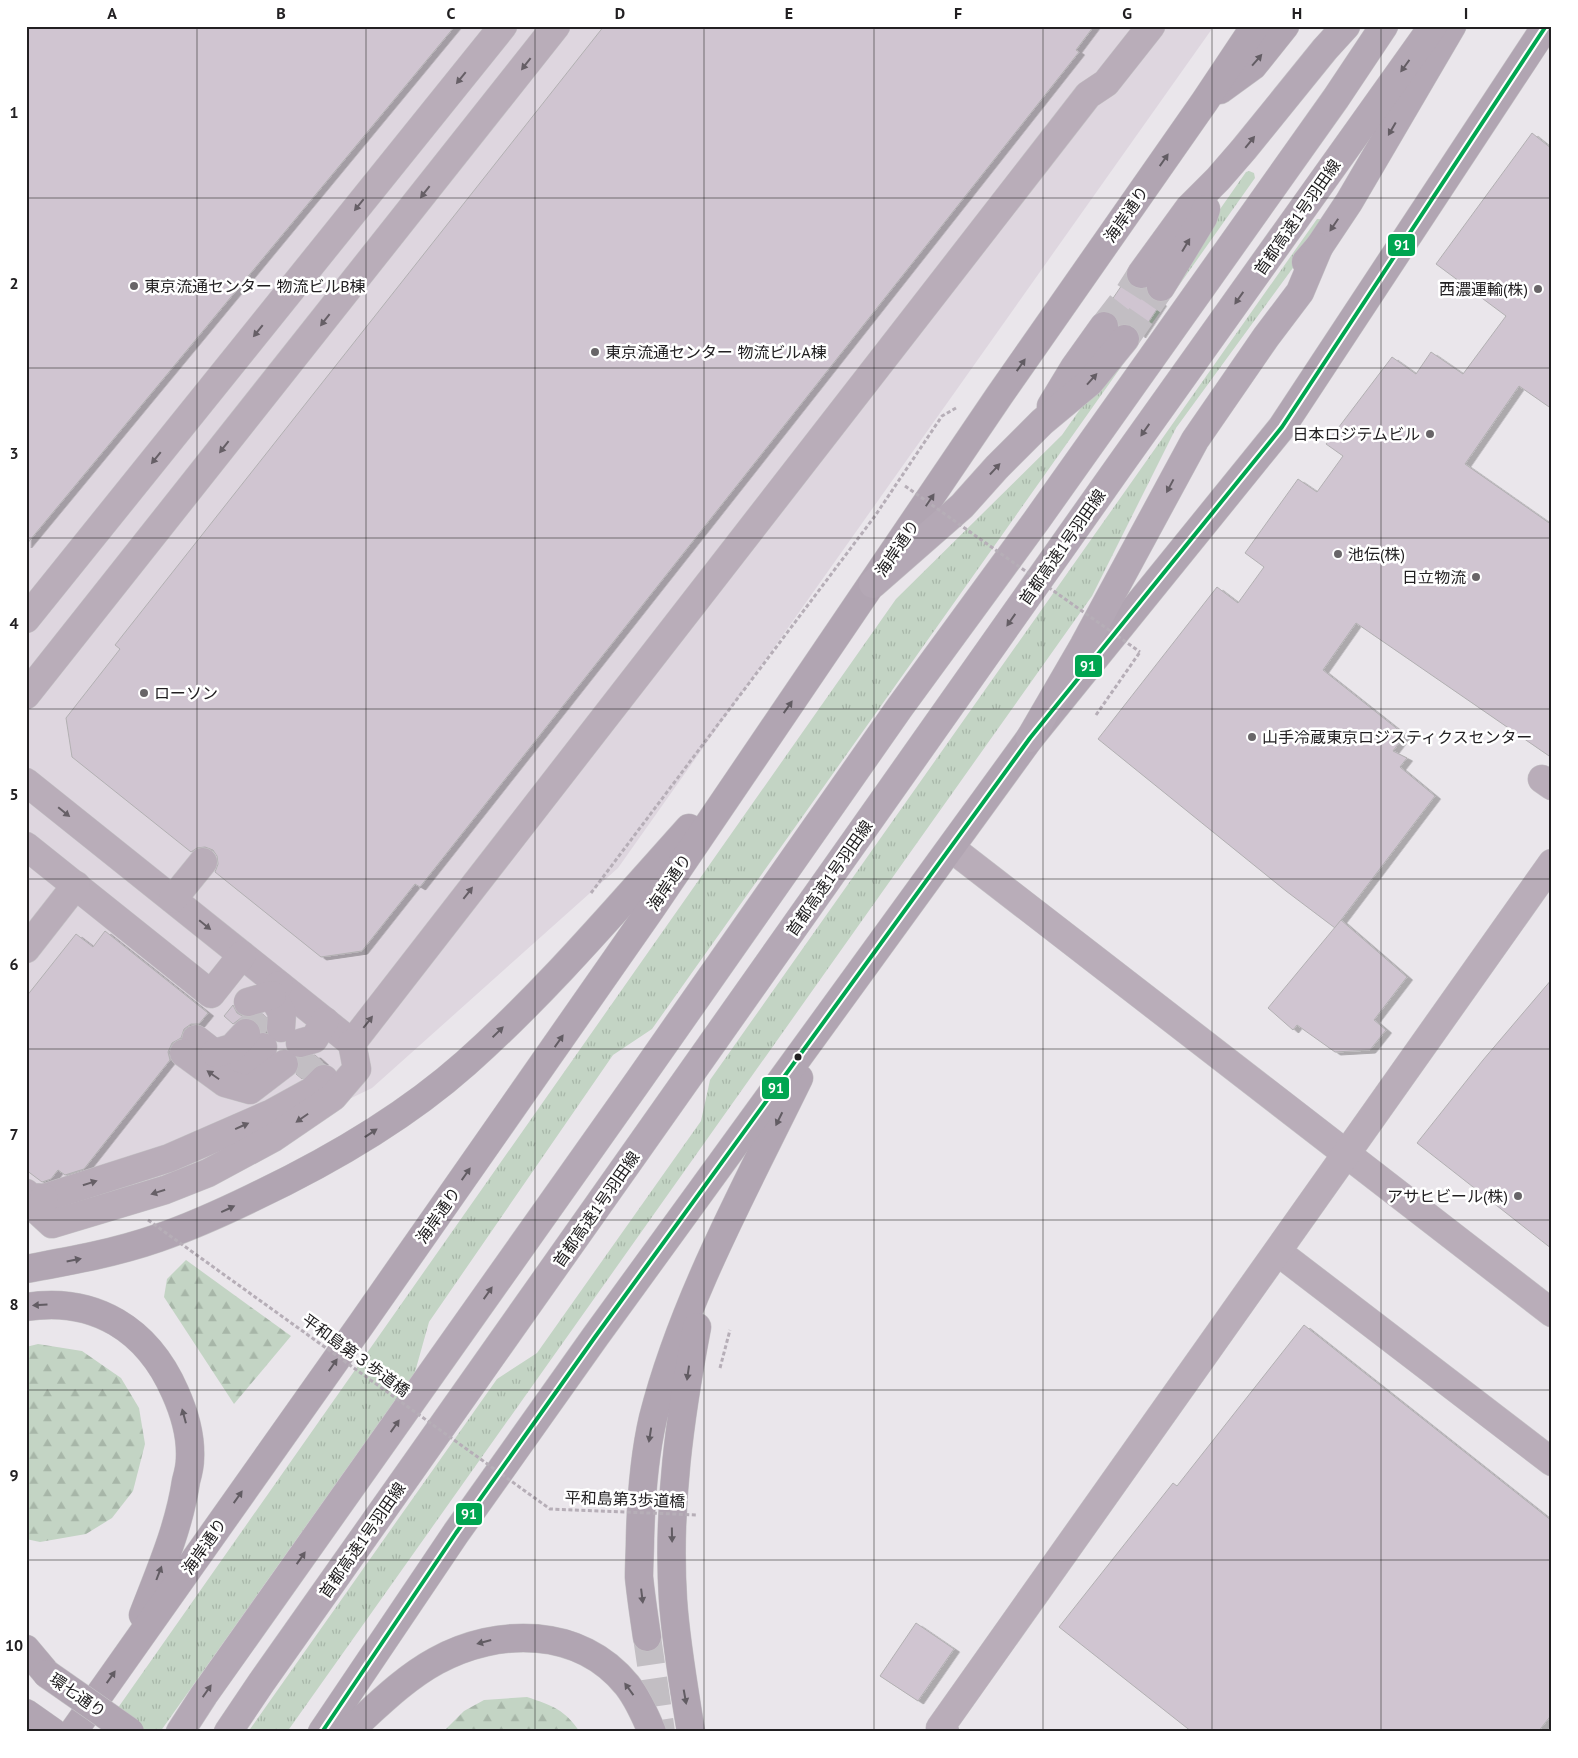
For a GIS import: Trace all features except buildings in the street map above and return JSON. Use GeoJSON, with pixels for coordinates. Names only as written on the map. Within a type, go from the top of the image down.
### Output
{"type":"FeatureCollection","features":[{"type":"Feature","properties":{"kind":"highway"},"geometry":{"type":"LineString","coordinates":[[1151,280],[1203,218],[1218,179],[1346,26]]}},
{"type":"Feature","properties":{"kind":"highway"},"geometry":{"type":"LineString","coordinates":[[180,1732],[900,707],[1041,513],[1336,98],[1384,26]]}},
{"type":"Feature","properties":{"kind":"highway","name":"首都高速1号羽田線"},"geometry":{"type":"LineString","coordinates":[[228,1732],[266,1675],[1433,26]]}},
{"type":"Feature","properties":{"kind":"highway"},"geometry":{"type":"LineString","coordinates":[[1030,738],[1084,645],[1195,440],[1266,336],[1300,292],[1319,248],[1349,202],[1452,26]]}},
{"type":"Feature","properties":{"kind":"highway"},"geometry":{"type":"LineString","coordinates":[[873,584],[962,506],[997,467],[1042,422],[1090,382],[1115,332]]}},
{"type":"Feature","properties":{"kind":"main road","name":"海岸通り"},"geometry":{"type":"LineString","coordinates":[[73,1732],[651,909],[1005,388],[1255,26]]}},
{"type":"Feature","properties":{"kind":"main road"},"geometry":{"type":"LineString","coordinates":[[1205,101],[1252,66],[1285,26]]}},
{"type":"Feature","properties":{"kind":"main road"},"geometry":{"type":"LineString","coordinates":[[322,1732],[456,1533],[595,1337],[1030,738],[1282,427],[1547,26]]}},
{"type":"Feature","properties":{"kind":"main road"},"geometry":{"type":"LineString","coordinates":[[26,1270],[90,1258],[157,1238],[223,1212],[292,1179],[351,1146],[407,1109],[466,1064],[570,961],[760,747]]}},
{"type":"Feature","properties":{"kind":"main road"},"geometry":{"type":"LineString","coordinates":[[647,1637],[639,1576],[644,1474],[653,1420],[670,1362],[685,1320],[712,1257],[831,1012]]}},
{"type":"Feature","properties":{"kind":"main road"},"geometry":{"type":"LineString","coordinates":[[691,1732],[682,1680],[673,1599],[672,1524],[678,1448],[689,1366],[712,1257]]}},
{"type":"Feature","properties":{"kind":"main road"},"geometry":{"type":"LineString","coordinates":[[26,1306],[42,1304],[71,1307],[101,1314],[128,1329],[151,1351],[167,1374],[181,1404],[188,1434],[190,1459],[185,1489],[171,1542],[129,1651]]}},
{"type":"Feature","properties":{"kind":"main road"},"geometry":{"type":"LineString","coordinates":[[348,1732],[410,1677],[436,1661],[471,1646],[493,1640],[523,1638],[553,1640],[582,1649],[606,1664],[627,1685],[642,1709],[652,1732]]}},
{"type":"Feature","properties":{"kind":"main road","name":"環七通り"},"geometry":{"type":"LineString","coordinates":[[26,1648],[37,1666],[130,1732]]}},
{"type":"Feature","properties":{"kind":"main road"},"geometry":{"type":"LineString","coordinates":[[26,1712],[53,1732]]}},
{"type":"Feature","properties":{"kind":"main road"},"geometry":{"type":"LineString","coordinates":[[26,1729],[32,1732]]}},
{"type":"Feature","properties":{"kind":"street"},"geometry":{"type":"LineString","coordinates":[[26,619],[502,26]]}},
{"type":"Feature","properties":{"kind":"street"},"geometry":{"type":"LineString","coordinates":[[26,695],[556,26]]}},
{"type":"Feature","properties":{"kind":"street"},"geometry":{"type":"LineString","coordinates":[[34,1205],[169,1158],[272,1113],[312,1090],[333,1070],[1088,94],[1106,83],[1151,26]]}},
{"type":"Feature","properties":{"kind":"street"},"geometry":{"type":"LineString","coordinates":[[1547,26],[1552,29]]}},
{"type":"Feature","properties":{"kind":"street"},"geometry":{"type":"LineString","coordinates":[[26,782],[242,955],[280,1031]]}},
{"type":"Feature","properties":{"kind":"street"},"geometry":{"type":"LineString","coordinates":[[26,846],[211,994],[242,955]]}},
{"type":"Feature","properties":{"kind":"street"},"geometry":{"type":"LineString","coordinates":[[951,848],[1552,1313]]}},
{"type":"Feature","properties":{"kind":"street"},"geometry":{"type":"LineString","coordinates":[[172,899],[202,862]]}},
{"type":"Feature","properties":{"kind":"street"},"geometry":{"type":"LineString","coordinates":[[935,1731],[1278,1252],[1552,863]]}},
{"type":"Feature","properties":{"kind":"street"},"geometry":{"type":"LineString","coordinates":[[26,948],[76,885]]}},
{"type":"Feature","properties":{"kind":"street"},"geometry":{"type":"LineString","coordinates":[[199,1047],[218,1036],[280,1031],[352,1043]]}},
{"type":"Feature","properties":{"kind":"street"},"geometry":{"type":"LineString","coordinates":[[199,1047],[223,1060],[239,1063],[253,1058],[280,1031]]}},
{"type":"Feature","properties":{"kind":"street"},"geometry":{"type":"LineString","coordinates":[[199,1047],[225,1083],[250,1090],[280,1031]]}},
{"type":"Feature","properties":{"kind":"street"},"geometry":{"type":"LineString","coordinates":[[1278,1252],[1552,1462]]}},
{"type":"Feature","properties":{"kind":"path"},"geometry":{"type":"LineString","coordinates":[[589,896],[875,516],[942,416],[962,405]]}},
{"type":"Feature","properties":{"kind":"path"},"geometry":{"type":"LineString","coordinates":[[904,486],[1140,652],[1096,715]]}},
{"type":"Feature","properties":{"kind":"path","name":"平和島第３歩道橋"},"geometry":{"type":"LineString","coordinates":[[148,1220],[550,1509]]}},
{"type":"Feature","properties":{"kind":"path","name":"平和島第3歩道橋"},"geometry":{"type":"LineString","coordinates":[[550,1509],[698,1515]]}},
{"type":"Feature","properties":{"kind":"shaded area"},"geometry":{"type":"Polygon","coordinates":[[[26,26],[1214,26],[618,868],[372,1088],[204,1169],[50,1220],[26,1223],[26,26]]]}},
{"type":"Feature","properties":{"kind":"green space"},"geometry":{"type":"Polygon","coordinates":[[[1246,172],[1254,173],[1255,178],[652,1029],[613,1055],[429,1322],[415,1372],[160,1732],[101,1732],[896,599],[1062,435],[1246,172]]]}},
{"type":"Feature","properties":{"kind":"green space"},"geometry":{"type":"Polygon","coordinates":[[[1317,219],[1325,221],[1325,224],[1176,428],[1092,596],[287,1732],[248,1732],[497,1379],[537,1353],[701,1121],[710,1080],[1317,219]]]}},
{"type":"Feature","properties":{"kind":"green space"},"geometry":{"type":"Polygon","coordinates":[[[186,1260],[291,1336],[234,1404],[164,1297],[167,1279],[186,1260]]]}},
{"type":"Feature","properties":{"kind":"green space"},"geometry":{"type":"Polygon","coordinates":[[[38,1344],[82,1351],[121,1378],[139,1408],[145,1444],[133,1491],[112,1518],[86,1534],[40,1542],[26,1539],[26,1347],[38,1344]]]}},
{"type":"Feature","properties":{"kind":"green space"},"geometry":{"type":"Polygon","coordinates":[[[527,1697],[557,1709],[569,1718],[580,1732],[443,1732],[464,1711],[484,1700],[527,1697]]]}},
{"type":"Feature","properties":{"kind":"tunnel"},"geometry":{"type":"LineString","coordinates":[[1104,326],[1141,274]]}},
{"type":"Feature","properties":{"kind":"tunnel"},"geometry":{"type":"LineString","coordinates":[[1125,339],[1161,287]]}},
{"type":"Feature","properties":{"kind":"tunnel"},"geometry":{"type":"LineString","coordinates":[[246,1033],[263,1014]]}},
{"type":"Feature","properties":{"kind":"tunnel"},"geometry":{"type":"LineString","coordinates":[[299,1076],[315,1056]]}},
{"type":"Feature","properties":{"kind":"tunnel"},"geometry":{"type":"LineString","coordinates":[[647,1637],[661,1732]]}},
{"type":"Feature","properties":{"kind":"transit line","name":"91"},"geometry":{"type":"LineString","coordinates":[[322,1732],[456,1533],[595,1337],[1030,738],[1282,427],[1546,26]]}},
{"type":"Feature","properties":{"kind":"place","name":"東京流通センター 物流ビルB棟"},"geometry":{"type":"Point","coordinates":[134,286]}},
{"type":"Feature","properties":{"kind":"place","name":"西濃運輸(株)"},"geometry":{"type":"Point","coordinates":[1538,289]}},
{"type":"Feature","properties":{"kind":"place","name":"東京流通センター 物流ビルA棟"},"geometry":{"type":"Point","coordinates":[595,352]}},
{"type":"Feature","properties":{"kind":"place","name":"日本ロジテムビル"},"geometry":{"type":"Point","coordinates":[1430,434]}},
{"type":"Feature","properties":{"kind":"place","name":"池伝(株)"},"geometry":{"type":"Point","coordinates":[1338,554]}},
{"type":"Feature","properties":{"kind":"place","name":"日立物流"},"geometry":{"type":"Point","coordinates":[1476,577]}},
{"type":"Feature","properties":{"kind":"place","name":"ローソン"},"geometry":{"type":"Point","coordinates":[144,693]}},
{"type":"Feature","properties":{"kind":"place","name":"山手冷蔵東京ロジスティクスセンター"},"geometry":{"type":"Point","coordinates":[1252,737]}},
{"type":"Feature","properties":{"kind":"place","name":"アサヒビール(株)"},"geometry":{"type":"Point","coordinates":[1518,1196]}}]}
